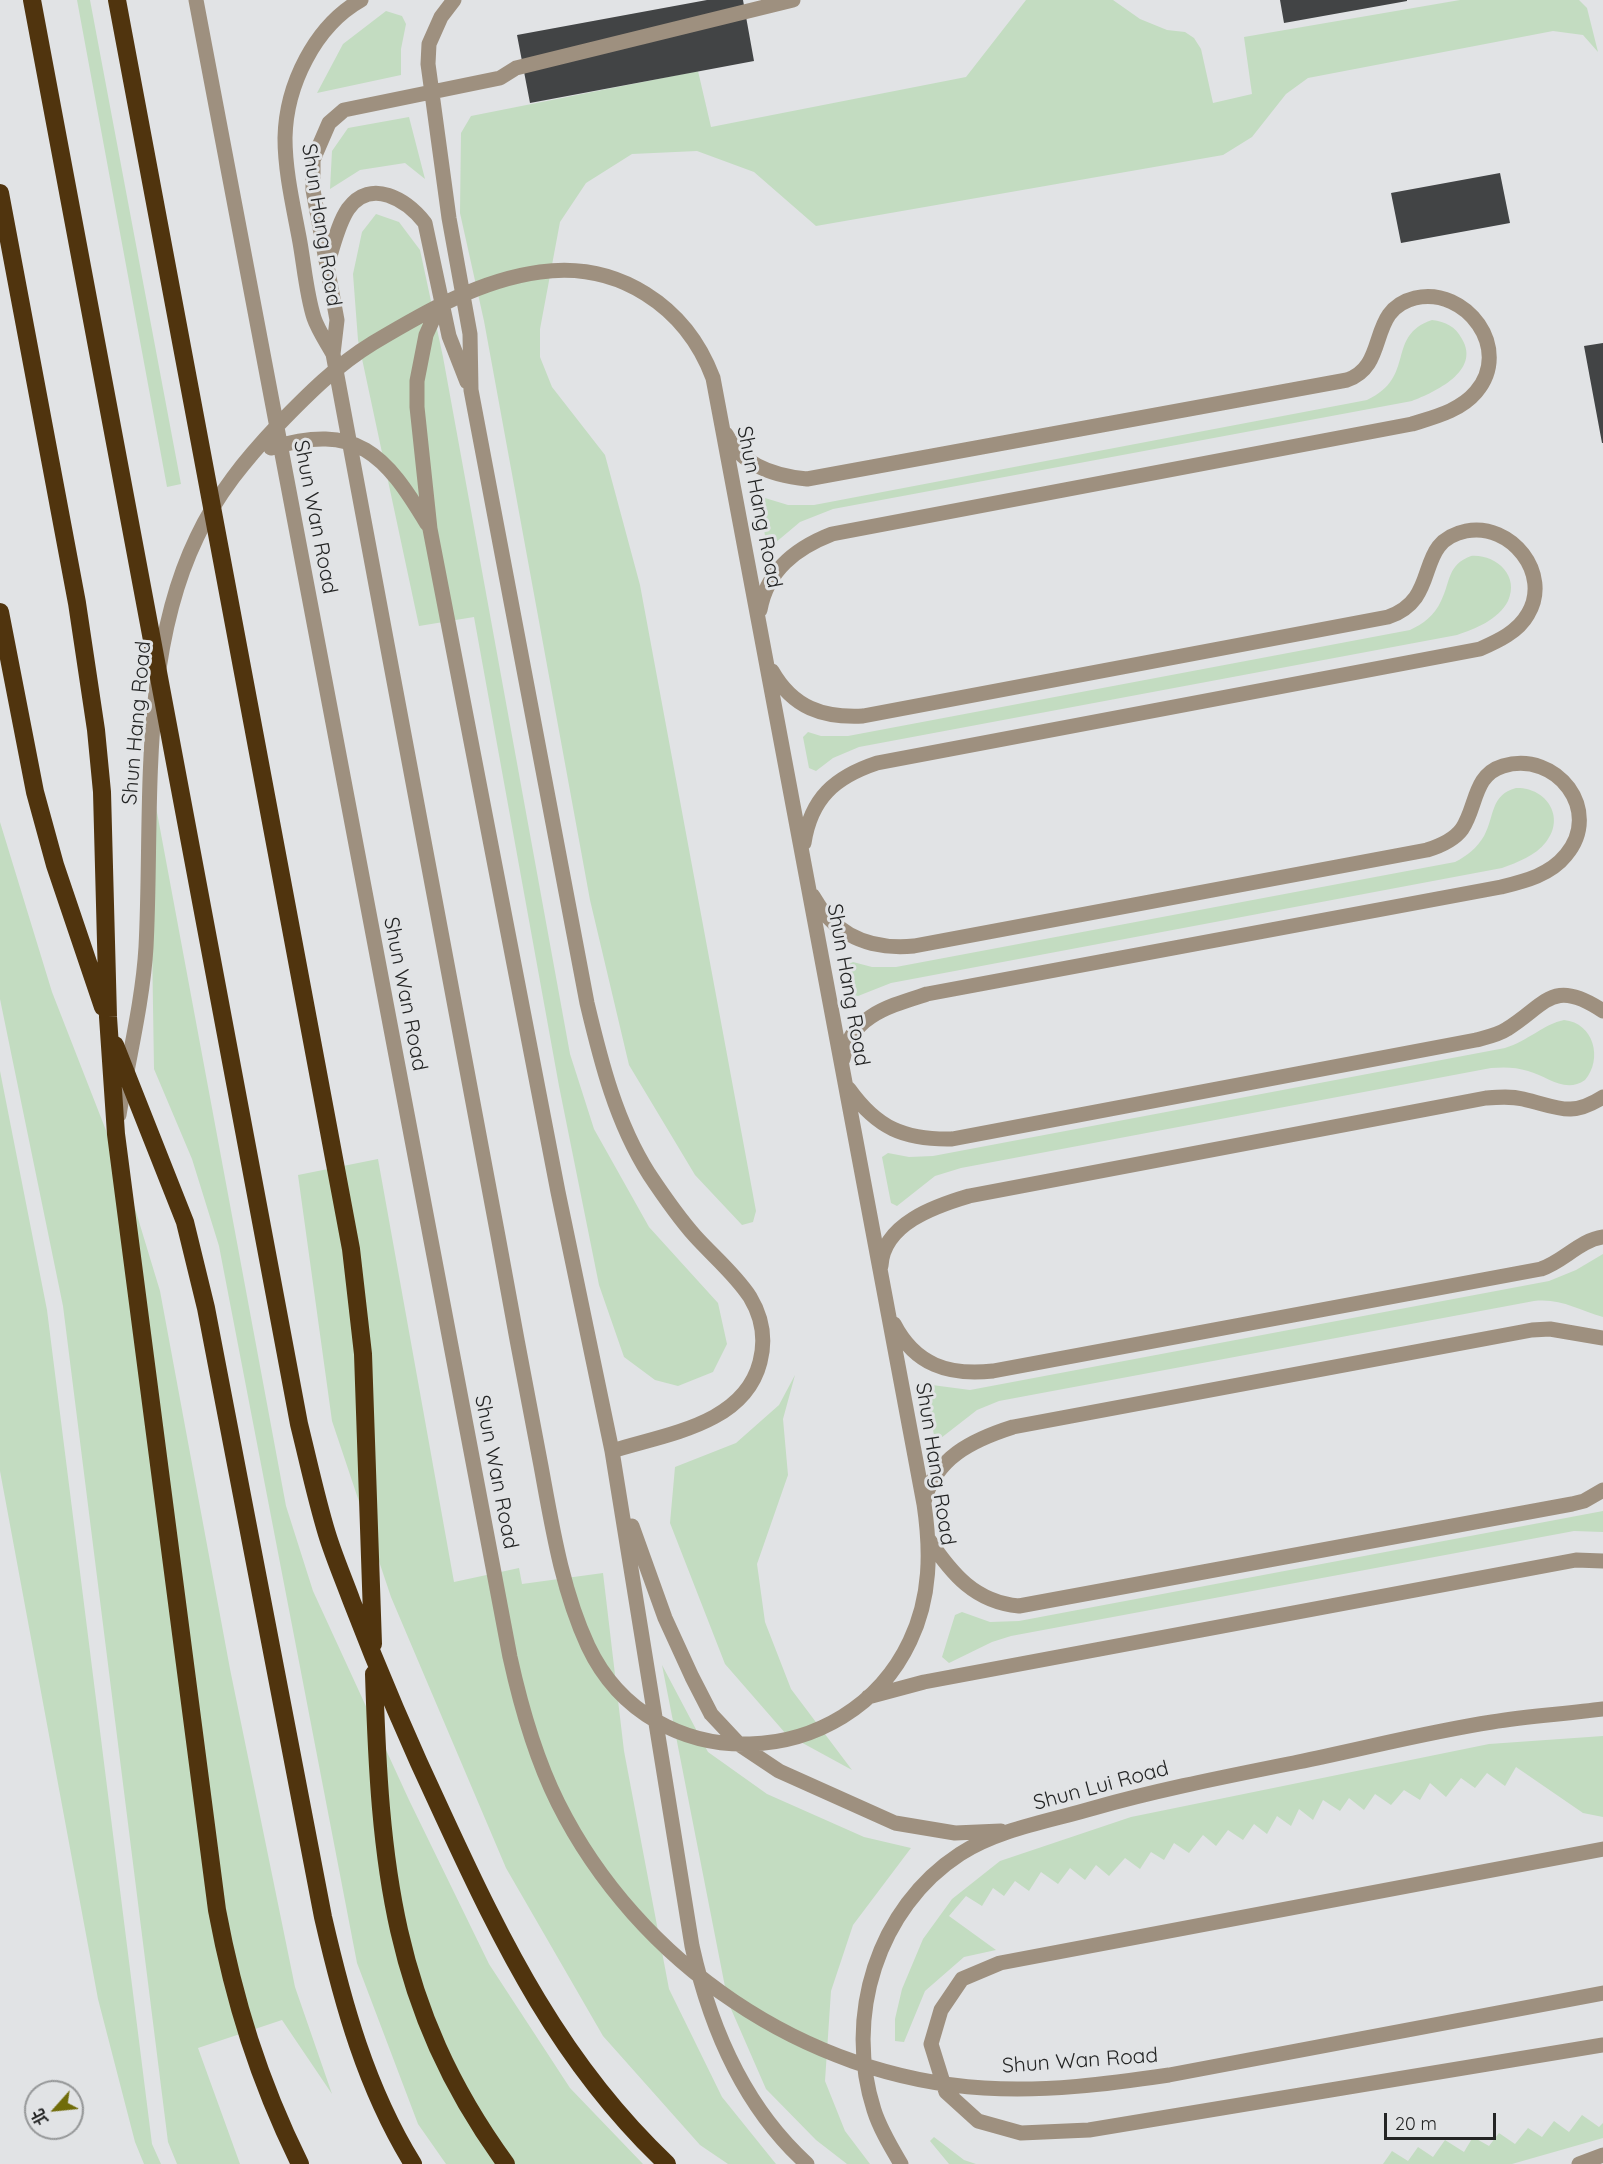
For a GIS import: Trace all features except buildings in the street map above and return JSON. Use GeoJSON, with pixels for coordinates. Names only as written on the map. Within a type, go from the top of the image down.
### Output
{"type":"FeatureCollection","features":[{"type":"Feature","properties":{"kind":"highway"},"geometry":{"type":"LineString","coordinates":[[32,0],[107,390],[299,1424],[327,1535],[387,1694],[488,1912],[519,1972],[553,2030],[591,2083],[640,2139],[667,2164]]}},
{"type":"Feature","properties":{"kind":"highway"},"geometry":{"type":"LineString","coordinates":[[117,0],[351,1249],[363,1354],[378,1780],[390,1889],[401,1945],[414,1991],[432,2036],[473,2114],[506,2164]]}},
{"type":"Feature","properties":{"kind":"highway"},"geometry":{"type":"LineString","coordinates":[[0,194],[77,603],[96,730],[102,792],[108,1028],[116,1134],[217,1910],[227,1963],[256,2066],[300,2164]]}},
{"type":"Feature","properties":{"kind":"highway"},"geometry":{"type":"LineString","coordinates":[[0,612],[35,792],[55,865],[120,1058],[185,1222],[206,1308],[323,1917],[340,1990],[352,2033],[376,2091],[413,2164]]}},
{"type":"Feature","properties":{"kind":"lane","name":"Shun Wan Road"},"geometry":{"type":"LineString","coordinates":[[196,0],[465,1423],[519,1697],[537,1753],[558,1804],[599,1871],[624,1904],[663,1945],[735,2003],[778,2028],[830,2053],[926,2080],[984,2088],[1047,2088],[1107,2084],[1169,2075],[1603,1993]]}},
{"type":"Feature","properties":{"kind":"lane","name":"Shun Hang Road"},"geometry":{"type":"LineString","coordinates":[[116,1134],[146,951],[153,756],[163,647],[181,574],[197,536],[221,494],[249,455],[318,383],[357,353],[439,306],[495,282],[535,273],[564,270],[612,277],[651,296],[687,329],[707,362],[713,378],[924,1504],[929,1540],[926,1587],[911,1639],[898,1664],[868,1697],[814,1732],[762,1744],[735,1745],[709,1742],[662,1725],[641,1712],[603,1671],[588,1647],[561,1564],[483,1161],[333,354],[314,318],[289,184],[285,137],[291,95],[314,44],[334,20],[361,0]]}},
{"type":"Feature","properties":{"kind":"lane"},"geometry":{"type":"LineString","coordinates":[[454,0],[441,17],[429,44],[428,64],[438,124],[448,218],[470,334],[471,390],[585,992],[601,1064],[630,1139],[647,1172],[682,1220],[750,1298],[764,1335],[758,1371],[750,1389],[735,1405],[698,1424],[612,1451]]}},
{"type":"Feature","properties":{"kind":"lane"},"geometry":{"type":"LineString","coordinates":[[333,354],[337,320],[313,190],[314,160],[328,123],[344,110],[500,78],[516,68],[793,0]]}},
{"type":"Feature","properties":{"kind":"lane"},"geometry":{"type":"LineString","coordinates":[[327,264],[341,222],[349,208],[360,198],[370,193],[387,194],[415,210],[425,223],[449,336],[471,390]]}},
{"type":"Feature","properties":{"kind":"lane"},"geometry":{"type":"LineString","coordinates":[[722,426],[731,444],[746,459],[765,470],[798,478],[829,477],[1347,380],[1366,369],[1389,313],[1401,303],[1414,299],[1441,298],[1463,307],[1481,326],[1488,349],[1484,379],[1477,391],[1464,403],[1441,415],[1412,424],[832,534],[799,549],[773,575],[764,591],[760,608],[760,628]]}},
{"type":"Feature","properties":{"kind":"lane"},"geometry":{"type":"LineString","coordinates":[[439,306],[423,346],[417,381],[417,407],[430,529],[558,1192],[612,1451],[692,1946],[700,1984],[711,2018],[743,2085],[776,2131],[807,2164]]}},
{"type":"Feature","properties":{"kind":"lane"},"geometry":{"type":"LineString","coordinates":[[249,455],[298,440],[323,438],[344,441],[364,448],[393,473],[430,529]]}},
{"type":"Feature","properties":{"kind":"lane"},"geometry":{"type":"LineString","coordinates":[[766,660],[781,685],[804,705],[829,716],[863,716],[1388,617],[1411,606],[1418,596],[1436,550],[1454,535],[1467,531],[1481,530],[1505,538],[1526,558],[1534,573],[1535,587],[1528,614],[1509,634],[1480,649],[889,761],[856,770],[844,775],[822,796],[807,827],[803,854]]}},
{"type":"Feature","properties":{"kind":"lane"},"geometry":{"type":"LineString","coordinates":[[810,891],[817,904],[839,929],[860,942],[886,947],[914,946],[1427,850],[1453,838],[1462,829],[1482,780],[1503,766],[1531,762],[1556,773],[1572,793],[1580,817],[1579,830],[1566,856],[1533,879],[1501,887],[927,994],[883,1009],[855,1028],[848,1040],[842,1065]]}},
{"type":"Feature","properties":{"kind":"lane"},"geometry":{"type":"LineString","coordinates":[[846,1085],[862,1107],[894,1131],[913,1137],[952,1139],[1476,1040],[1507,1029],[1536,1006],[1557,996],[1580,998],[1603,1011]]}},
{"type":"Feature","properties":{"kind":"lane"},"geometry":{"type":"LineString","coordinates":[[881,1276],[883,1251],[898,1231],[927,1212],[969,1196],[1486,1098],[1524,1099],[1562,1110],[1577,1109],[1603,1097]]}},
{"type":"Feature","properties":{"kind":"lane"},"geometry":{"type":"LineString","coordinates":[[887,1304],[899,1334],[918,1357],[945,1370],[985,1372],[1541,1269],[1555,1264],[1585,1243],[1603,1237]]}},
{"type":"Feature","properties":{"kind":"lane"},"geometry":{"type":"LineString","coordinates":[[924,1504],[931,1480],[948,1459],[977,1440],[1013,1427],[1532,1330],[1550,1329],[1603,1338]]}},
{"type":"Feature","properties":{"kind":"lane"},"geometry":{"type":"LineString","coordinates":[[612,1451],[637,1542],[665,1618],[711,1714],[740,1745],[778,1771],[895,1823],[955,1833],[1016,1830]]}},
{"type":"Feature","properties":{"kind":"lane"},"geometry":{"type":"LineString","coordinates":[[929,1540],[952,1574],[976,1593],[1000,1605],[1032,1605],[1572,1504],[1584,1501],[1603,1490]]}},
{"type":"Feature","properties":{"kind":"lane"},"geometry":{"type":"LineString","coordinates":[[868,1697],[924,1682],[1576,1560],[1603,1561]]}},
{"type":"Feature","properties":{"kind":"lane","name":"Shun Lui Road"},"geometry":{"type":"LineString","coordinates":[[901,2164],[887,2141],[874,2111],[866,2077],[862,2046],[864,2013],[870,1982],[895,1921],[938,1870],[962,1853],[1016,1830],[1150,1792],[1469,1726],[1603,1709]]}},
{"type":"Feature","properties":{"kind":"lane"},"geometry":{"type":"LineString","coordinates":[[1603,1849],[1000,1964],[962,1979],[941,2010],[931,2044],[946,2092],[978,2121],[1021,2133],[1089,2130],[1603,2045]]}},
{"type":"Feature","properties":{"kind":"lane"},"geometry":{"type":"LineString","coordinates":[[1579,2164],[1603,2155]]}},
{"type":"Feature","properties":{"kind":"green space"},"geometry":{"type":"Polygon","coordinates":[[[77,0],[90,0],[181,484],[167,487],[77,0]]]}},
{"type":"Feature","properties":{"kind":"green space"},"geometry":{"type":"Polygon","coordinates":[[[1026,0],[1113,0],[1140,19],[1167,30],[1185,32],[1194,38],[1201,49],[1213,103],[1252,94],[1244,37],[1460,0],[1579,0],[1587,8],[1598,52],[1583,35],[1553,31],[1308,78],[1286,94],[1252,137],[1223,155],[816,226],[754,172],[697,151],[632,154],[586,183],[560,222],[540,329],[540,357],[552,387],[605,455],[640,585],[756,1211],[753,1222],[742,1225],[695,1175],[629,1065],[590,900],[484,321],[460,213],[461,133],[471,116],[698,71],[711,127],[966,77],[1026,0]]]}},
{"type":"Feature","properties":{"kind":"green space"},"geometry":{"type":"Polygon","coordinates":[[[386,11],[402,16],[406,24],[401,49],[401,75],[317,93],[343,44],[386,11]]]}},
{"type":"Feature","properties":{"kind":"green space"},"geometry":{"type":"Polygon","coordinates":[[[409,117],[425,179],[405,163],[360,170],[330,189],[332,151],[348,128],[409,117]]]}},
{"type":"Feature","properties":{"kind":"green space"},"geometry":{"type":"Polygon","coordinates":[[[376,214],[399,222],[420,250],[443,357],[570,1054],[594,1129],[649,1227],[718,1303],[727,1344],[713,1372],[678,1386],[655,1380],[624,1357],[599,1285],[559,1086],[474,617],[419,626],[358,340],[353,274],[362,232],[376,214]]]}},
{"type":"Feature","properties":{"kind":"green space"},"geometry":{"type":"Polygon","coordinates":[[[1432,320],[1446,323],[1456,331],[1466,350],[1465,361],[1453,379],[1412,401],[833,509],[800,522],[775,543],[766,541],[759,503],[765,498],[788,505],[814,505],[1367,400],[1382,391],[1392,380],[1409,336],[1418,327],[1432,320]]]}},
{"type":"Feature","properties":{"kind":"green space"},"geometry":{"type":"Polygon","coordinates":[[[1471,556],[1489,559],[1503,568],[1511,583],[1511,592],[1504,608],[1492,619],[1457,635],[859,747],[833,758],[816,771],[809,768],[803,737],[808,732],[821,736],[848,736],[1410,630],[1432,615],[1441,601],[1454,569],[1471,556]]]}},
{"type":"Feature","properties":{"kind":"green space"},"geometry":{"type":"Polygon","coordinates":[[[1516,788],[1536,792],[1544,798],[1550,805],[1554,823],[1546,842],[1537,851],[1502,868],[891,983],[858,996],[851,994],[845,966],[853,962],[872,967],[896,967],[1455,862],[1468,854],[1484,836],[1497,801],[1508,791],[1516,788]]]}},
{"type":"Feature","properties":{"kind":"green space"},"geometry":{"type":"Polygon","coordinates":[[[156,807],[286,1506],[313,1591],[409,1800],[489,1964],[570,2088],[643,2164],[446,2164],[418,2124],[357,1963],[219,1246],[192,1159],[154,1069],[152,942],[156,807]]]}},
{"type":"Feature","properties":{"kind":"green space"},"geometry":{"type":"Polygon","coordinates":[[[0,822],[52,992],[130,1192],[160,1291],[230,1669],[295,1987],[332,2094],[282,2020],[198,2048],[240,2164],[177,2164],[168,2142],[63,1306],[0,999],[0,822]]]}},
{"type":"Feature","properties":{"kind":"green space"},"geometry":{"type":"Polygon","coordinates":[[[1564,1020],[1582,1028],[1589,1035],[1592,1043],[1594,1062],[1585,1080],[1578,1084],[1563,1085],[1519,1069],[1491,1068],[961,1168],[935,1176],[897,1206],[891,1203],[882,1157],[888,1153],[909,1157],[933,1156],[1505,1048],[1564,1020]]]}},
{"type":"Feature","properties":{"kind":"green space"},"geometry":{"type":"Polygon","coordinates":[[[0,1071],[47,1310],[152,2144],[161,2164],[144,2164],[135,2142],[98,1999],[0,1471],[0,1071]]]}},
{"type":"Feature","properties":{"kind":"green space"},"geometry":{"type":"Polygon","coordinates":[[[378,1159],[454,1582],[519,1568],[522,1584],[603,1573],[624,1751],[669,1989],[722,2097],[776,2164],[728,2164],[700,2145],[603,2036],[506,1868],[391,1597],[332,1421],[298,1175],[378,1159]]]}},
{"type":"Feature","properties":{"kind":"green space"},"geometry":{"type":"Polygon","coordinates":[[[1603,1254],[1603,1317],[1553,1301],[1534,1301],[999,1401],[977,1410],[941,1438],[934,1435],[925,1390],[932,1385],[970,1390],[1549,1281],[1576,1270],[1603,1254]]]}},
{"type":"Feature","properties":{"kind":"green space"},"geometry":{"type":"Polygon","coordinates":[[[795,1375],[783,1419],[788,1475],[757,1564],[765,1622],[791,1689],[852,1770],[786,1734],[725,1664],[670,1523],[675,1467],[736,1443],[779,1405],[795,1375]]]}},
{"type":"Feature","properties":{"kind":"green space"},"geometry":{"type":"Polygon","coordinates":[[[1603,1511],[1603,1532],[1574,1531],[1011,1636],[992,1642],[949,1663],[942,1657],[955,1615],[962,1612],[990,1622],[1019,1621],[1603,1511]]]}},
{"type":"Feature","properties":{"kind":"green space"},"geometry":{"type":"Polygon","coordinates":[[[662,1665],[708,1752],[767,1794],[864,1837],[911,1848],[853,1925],[831,1991],[825,2081],[845,2131],[870,2164],[847,2164],[816,2140],[766,2089],[728,2002],[662,1665]]]}},
{"type":"Feature","properties":{"kind":"green space"},"geometry":{"type":"Polygon","coordinates":[[[1603,1736],[1603,1817],[1583,1813],[1516,1767],[1505,1786],[1487,1773],[1475,1788],[1461,1778],[1446,1797],[1430,1783],[1420,1800],[1404,1790],[1391,1805],[1375,1794],[1364,1810],[1349,1798],[1340,1811],[1323,1800],[1313,1820],[1299,1809],[1291,1826],[1277,1816],[1267,1834],[1254,1824],[1243,1840],[1228,1830],[1216,1846],[1203,1835],[1189,1853],[1174,1843],[1164,1860],[1151,1852],[1140,1869],[1125,1858],[1109,1876],[1096,1865],[1085,1880],[1070,1868],[1058,1884],[1041,1872],[1029,1891],[1015,1881],[1004,1896],[993,1888],[982,1906],[966,1896],[949,1916],[996,1950],[964,1957],[925,1991],[904,2042],[895,2041],[895,2019],[902,1989],[923,1939],[952,1899],[1000,1861],[1131,1817],[1489,1744],[1603,1736]]]}},
{"type":"Feature","properties":{"kind":"green space"},"geometry":{"type":"Polygon","coordinates":[[[1582,2115],[1599,2127],[1603,2123],[1603,2138],[1512,2164],[1383,2164],[1392,2151],[1408,2161],[1418,2147],[1433,2157],[1445,2140],[1464,2152],[1473,2137],[1489,2146],[1499,2133],[1515,2144],[1528,2128],[1542,2137],[1554,2121],[1569,2132],[1582,2115]]]}},
{"type":"Feature","properties":{"kind":"green space"},"geometry":{"type":"Polygon","coordinates":[[[934,2137],[964,2160],[976,2164],[949,2164],[930,2141],[934,2137]]]}}]}
